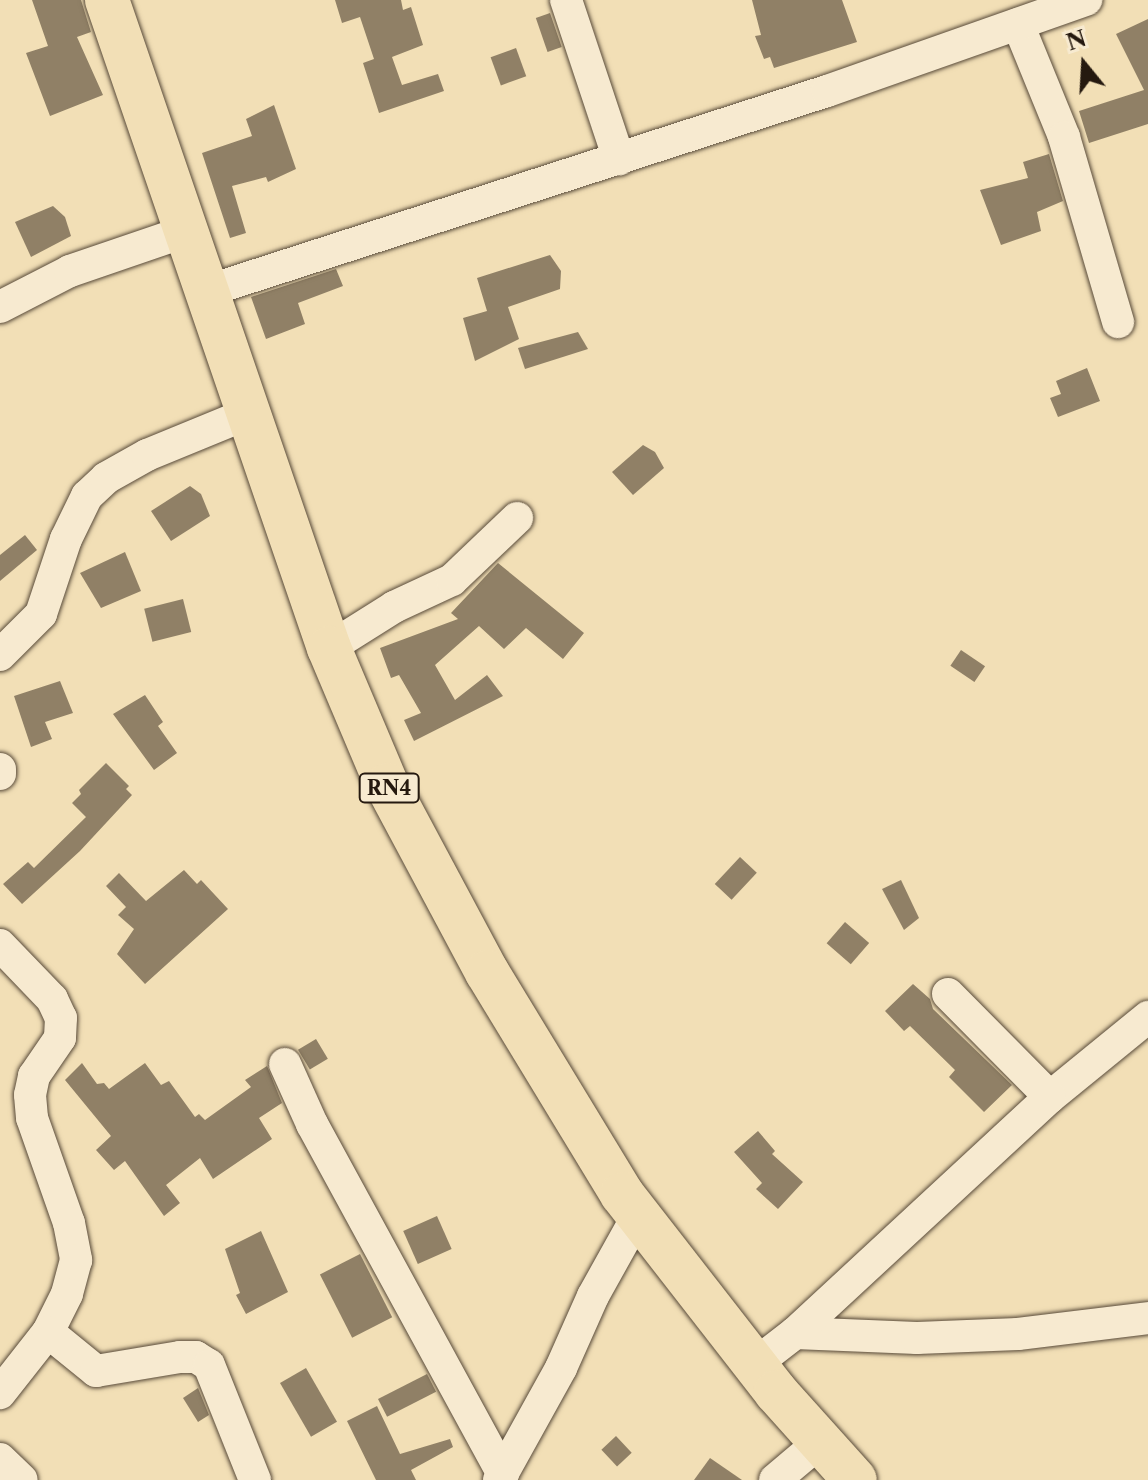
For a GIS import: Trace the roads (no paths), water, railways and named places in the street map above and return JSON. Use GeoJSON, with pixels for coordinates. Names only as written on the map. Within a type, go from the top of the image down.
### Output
{"type":"FeatureCollection","features":[{"type":"Feature","properties":{"kind":"highway","name":"RN4"},"geometry":{"type":"LineString","coordinates":[[107,0],[247,414],[329,648],[368,747],[487,972],[614,1183],[755,1364],[855,1480]]}},
{"type":"Feature","properties":{"kind":"street"},"geometry":{"type":"LineString","coordinates":[[566,0],[619,159]]}},
{"type":"Feature","properties":{"kind":"street"},"geometry":{"type":"LineString","coordinates":[[207,291],[619,159],[1086,0]]}},
{"type":"Feature","properties":{"kind":"street"},"geometry":{"type":"LineString","coordinates":[[1018,24],[1064,137],[1118,322]]}},
{"type":"Feature","properties":{"kind":"street"},"geometry":{"type":"LineString","coordinates":[[0,307],[70,271],[187,231]]}},
{"type":"Feature","properties":{"kind":"street"},"geometry":{"type":"LineString","coordinates":[[0,655],[41,614],[66,539],[87,496],[106,478],[147,455],[247,414]]}},
{"type":"Feature","properties":{"kind":"street"},"geometry":{"type":"LineString","coordinates":[[329,648],[394,607],[452,580],[517,518]]}},
{"type":"Feature","properties":{"kind":"street"},"geometry":{"type":"LineString","coordinates":[[0,945],[52,999],[61,1018],[60,1038],[34,1076],[30,1095],[32,1118],[69,1223],[76,1260],[67,1294],[48,1332],[0,1393]]}},
{"type":"Feature","properties":{"kind":"street"},"geometry":{"type":"LineString","coordinates":[[948,994],[1050,1097]]}},
{"type":"Feature","properties":{"kind":"street"},"geometry":{"type":"LineString","coordinates":[[755,1364],[795,1333],[1050,1097],[1148,1017]]}},
{"type":"Feature","properties":{"kind":"street"},"geometry":{"type":"LineString","coordinates":[[285,1064],[312,1124],[501,1477]]}},
{"type":"Feature","properties":{"kind":"street"},"geometry":{"type":"LineString","coordinates":[[501,1477],[561,1368],[593,1296],[638,1215]]}},
{"type":"Feature","properties":{"kind":"street"},"geometry":{"type":"LineString","coordinates":[[795,1333],[917,1338],[1018,1334],[1148,1318]]}},
{"type":"Feature","properties":{"kind":"street"},"geometry":{"type":"LineString","coordinates":[[48,1332],[96,1371],[180,1357],[196,1357],[209,1365],[255,1480]]}},
{"type":"Feature","properties":{"kind":"street"},"geometry":{"type":"LineString","coordinates":[[775,1480],[820,1442]]}},
{"type":"Feature","properties":{"kind":"street"},"geometry":{"type":"LineString","coordinates":[[0,1459],[22,1480]]}}]}
